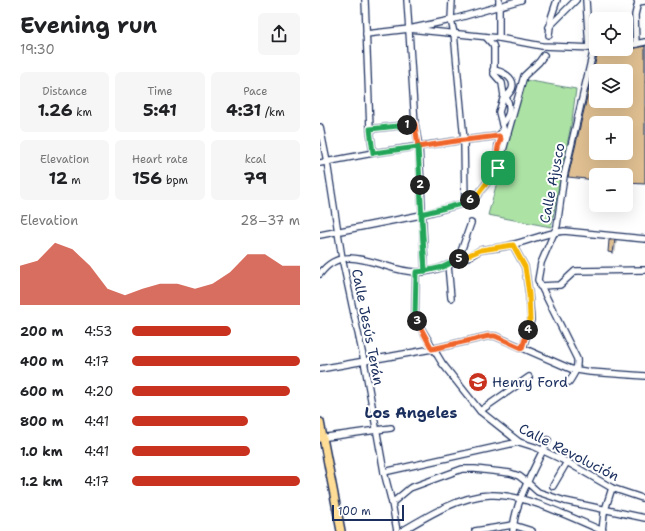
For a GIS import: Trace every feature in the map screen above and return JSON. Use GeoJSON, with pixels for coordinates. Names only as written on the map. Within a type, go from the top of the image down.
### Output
{"type":"FeatureCollection","features":[{"type":"Feature","properties":{"kind":"main road"},"geometry":{"type":"LineString","coordinates":[[320,422],[341,531]]}},
{"type":"Feature","properties":{"kind":"street"},"geometry":{"type":"LineString","coordinates":[[365,0],[370,129],[373,153]]}},
{"type":"Feature","properties":{"kind":"street"},"geometry":{"type":"LineString","coordinates":[[407,0],[415,124],[418,147],[425,271]]}},
{"type":"Feature","properties":{"kind":"street"},"geometry":{"type":"LineString","coordinates":[[452,0],[451,20],[454,33],[464,140],[465,203]]}},
{"type":"Feature","properties":{"kind":"street"},"geometry":{"type":"LineString","coordinates":[[366,34],[409,29],[451,20],[499,3],[522,0]]}},
{"type":"Feature","properties":{"kind":"street"},"geometry":{"type":"LineString","coordinates":[[549,35],[549,27],[557,0]]}},
{"type":"Feature","properties":{"kind":"street"},"geometry":{"type":"LineString","coordinates":[[549,27],[576,0]]}},
{"type":"Feature","properties":{"kind":"street","name":"Calle Ajusco"},"geometry":{"type":"LineString","coordinates":[[586,0],[589,21]]}},
{"type":"Feature","properties":{"kind":"street"},"geometry":{"type":"LineString","coordinates":[[636,44],[636,1],[645,1]]}},
{"type":"Feature","properties":{"kind":"street"},"geometry":{"type":"LineString","coordinates":[[499,3],[499,38]]}},
{"type":"Feature","properties":{"kind":"street"},"geometry":{"type":"LineString","coordinates":[[409,29],[499,38],[542,46],[589,48]]}},
{"type":"Feature","properties":{"kind":"street"},"geometry":{"type":"LineString","coordinates":[[486,37],[494,48],[494,74],[502,83],[505,96],[510,106],[508,116],[502,124]]}},
{"type":"Feature","properties":{"kind":"street"},"geometry":{"type":"LineString","coordinates":[[633,45],[645,42]]}},
{"type":"Feature","properties":{"kind":"street"},"geometry":{"type":"LineString","coordinates":[[320,235],[421,214],[465,203],[476,197],[498,168],[524,76],[539,62],[544,55]]}},
{"type":"Feature","properties":{"kind":"street","name":"Calle Ajusco"},"geometry":{"type":"LineString","coordinates":[[577,370],[578,366],[574,352],[540,286],[538,276],[541,263],[557,226],[564,176],[591,56]]}},
{"type":"Feature","properties":{"kind":"street"},"geometry":{"type":"LineString","coordinates":[[493,70],[499,71],[509,77],[513,86],[512,90],[505,96],[500,104],[499,112],[502,124],[497,154],[498,168]]}},
{"type":"Feature","properties":{"kind":"street"},"geometry":{"type":"LineString","coordinates":[[502,83],[509,77]]}},
{"type":"Feature","properties":{"kind":"street"},"geometry":{"type":"LineString","coordinates":[[370,129],[415,124]]}},
{"type":"Feature","properties":{"kind":"street","name":"Calle Jesús Terán"},"geometry":{"type":"LineString","coordinates":[[320,127],[342,258],[364,361],[384,472],[392,503],[396,531]]}},
{"type":"Feature","properties":{"kind":"street"},"geometry":{"type":"LineString","coordinates":[[320,163],[373,153],[501,136]]}},
{"type":"Feature","properties":{"kind":"street"},"geometry":{"type":"LineString","coordinates":[[458,260],[471,223]]}},
{"type":"Feature","properties":{"kind":"street"},"geometry":{"type":"LineString","coordinates":[[320,274],[328,264],[342,258],[367,260],[392,269],[416,272],[425,271],[448,265],[481,250],[513,245],[554,232],[564,231],[645,239]]}},
{"type":"Feature","properties":{"kind":"street"},"geometry":{"type":"LineString","coordinates":[[513,245],[525,267],[529,294],[530,320],[522,348]]}},
{"type":"Feature","properties":{"kind":"street"},"geometry":{"type":"LineString","coordinates":[[448,265],[451,298]]}},
{"type":"Feature","properties":{"kind":"street"},"geometry":{"type":"LineString","coordinates":[[540,286],[560,285],[575,271],[645,270]]}},
{"type":"Feature","properties":{"kind":"street","name":"Calle Revolución"},"geometry":{"type":"LineString","coordinates":[[416,272],[415,318],[432,349],[480,411],[519,442],[543,450],[612,488],[645,499]]}},
{"type":"Feature","properties":{"kind":"street"},"geometry":{"type":"LineString","coordinates":[[320,369],[495,336],[571,370],[645,376]]}},
{"type":"Feature","properties":{"kind":"street"},"geometry":{"type":"LineString","coordinates":[[569,382],[577,370]]}},
{"type":"Feature","properties":{"kind":"street"},"geometry":{"type":"LineString","coordinates":[[480,411],[529,377]]}},
{"type":"Feature","properties":{"kind":"street"},"geometry":{"type":"LineString","coordinates":[[322,438],[391,428]]}},
{"type":"Feature","properties":{"kind":"street"},"geometry":{"type":"LineString","coordinates":[[513,531],[513,524],[521,499],[548,440]]}},
{"type":"Feature","properties":{"kind":"street"},"geometry":{"type":"LineString","coordinates":[[384,472],[519,442]]}},
{"type":"Feature","properties":{"kind":"street"},"geometry":{"type":"LineString","coordinates":[[553,486],[567,462]]}},
{"type":"Feature","properties":{"kind":"street"},"geometry":{"type":"LineString","coordinates":[[392,503],[410,488],[462,469],[475,469],[510,473],[519,476],[528,482],[538,492],[565,501],[645,518]]}},
{"type":"Feature","properties":{"kind":"street"},"geometry":{"type":"LineString","coordinates":[[402,531],[426,516],[473,497],[490,494],[521,499],[602,531],[605,510],[612,488]]}},
{"type":"Feature","properties":{"kind":"street"},"geometry":{"type":"LineString","coordinates":[[475,531],[513,524],[532,531]]}},
{"type":"Feature","properties":{"kind":"green space"},"geometry":{"type":"Polygon","coordinates":[[[525,80],[576,89],[572,120],[551,227],[488,215],[525,80]]]}},
{"type":"Feature","properties":{"kind":"building"},"geometry":{"type":"Polygon","coordinates":[[[645,46],[645,184],[633,183],[633,168],[589,168],[589,179],[568,177],[589,89],[589,108],[633,108],[633,64],[595,64],[597,56],[633,56],[633,49],[645,46]]]}},
{"type":"Feature","properties":{"kind":"building"},"geometry":{"type":"Polygon","coordinates":[[[609,240],[615,240],[613,253],[608,252],[609,240]]]}},
{"type":"Feature","properties":{"kind":"place","name":"Henry Ford"},"geometry":{"type":"Point","coordinates":[478,382]}},
{"type":"Feature","properties":{"kind":"district","name":"Los Angeles"},"geometry":{"type":"Point","coordinates":[411,413]}},
{"type":"Feature","properties":{"kind":"route"},"geometry":{"type":"LineString","coordinates":[[498,168],[476,197],[465,203],[421,214],[425,271],[448,265],[481,250],[513,245],[525,267],[529,294],[530,320],[522,348],[495,336],[489,336],[432,349],[415,318],[416,272],[425,271],[421,214],[418,147],[373,153],[370,129],[415,124],[418,147],[499,136],[501,139],[498,145],[497,154],[498,168]]}}]}
